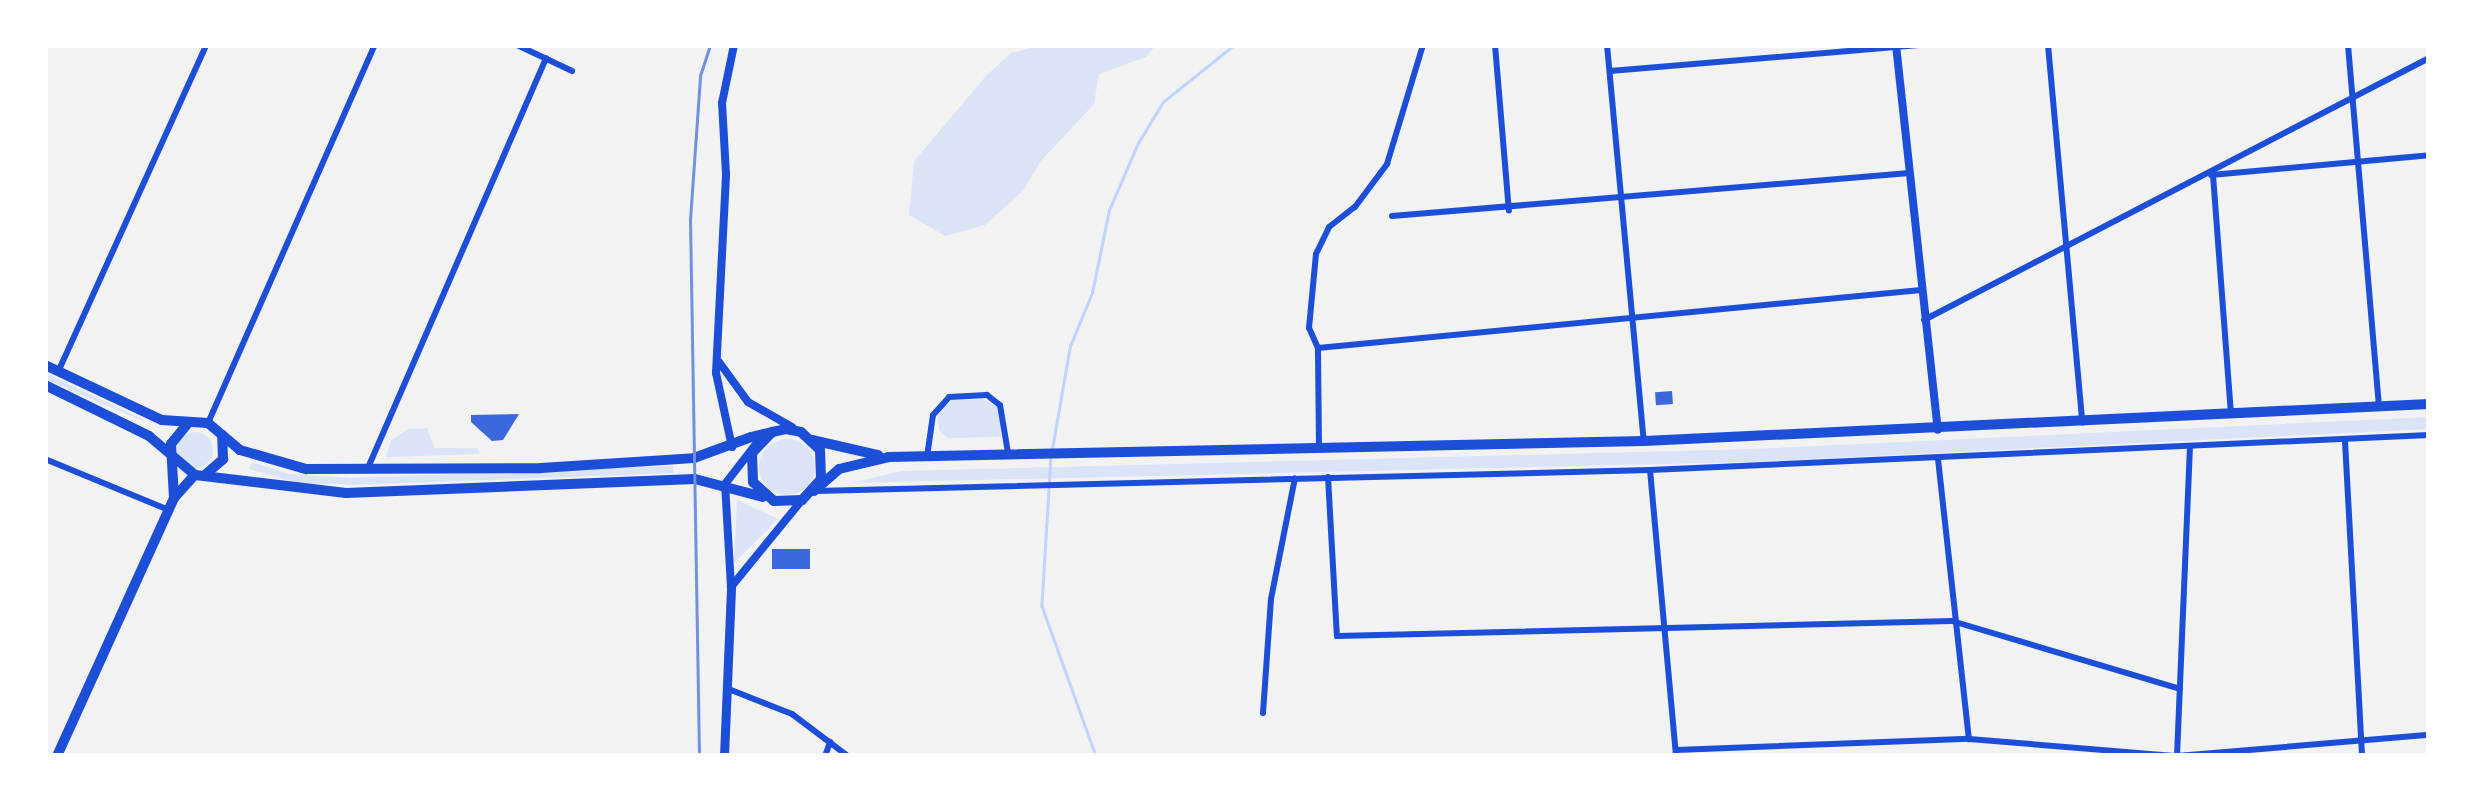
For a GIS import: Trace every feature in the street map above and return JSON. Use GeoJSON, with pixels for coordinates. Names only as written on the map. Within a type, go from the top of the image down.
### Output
{"type":"FeatureCollection","features":[{"type":"Feature","properties":{"kind":"main road"},"geometry":{"type":"LineString","coordinates":[[45,365],[162,420],[208,423],[255,457],[306,469],[366,472],[648,462],[732,447],[772,432],[801,432],[812,440],[888,457],[927,457],[1644,441],[2429,404]]}},
{"type":"Feature","properties":{"kind":"main road"},"geometry":{"type":"LineString","coordinates":[[45,384],[149,436],[195,475],[346,494],[694,479],[725,484],[774,501],[802,500],[838,469],[888,457]]}},
{"type":"Feature","properties":{"kind":"main road"},"geometry":{"type":"LineString","coordinates":[[174,498],[173,438],[192,422]]}},
{"type":"Feature","properties":{"kind":"main road"},"geometry":{"type":"LineString","coordinates":[[772,432],[760,441],[750,468],[753,482],[774,501]]}},
{"type":"Feature","properties":{"kind":"main road"},"geometry":{"type":"LineString","coordinates":[[57,756],[174,498],[195,475],[219,466],[222,435]]}},
{"type":"Feature","properties":{"kind":"main road"},"geometry":{"type":"LineString","coordinates":[[812,440],[824,466],[814,491]]}},
{"type":"Feature","properties":{"kind":"main road"},"geometry":{"type":"LineString","coordinates":[[724,756],[731,587]]}},
{"type":"Feature","properties":{"kind":"street"},"geometry":{"type":"LineString","coordinates":[[58,372],[206,45]]}},
{"type":"Feature","properties":{"kind":"street"},"geometry":{"type":"LineString","coordinates":[[208,423],[375,45]]}},
{"type":"Feature","properties":{"kind":"street"},"geometry":{"type":"LineString","coordinates":[[517,45],[572,71]]}},
{"type":"Feature","properties":{"kind":"street"},"geometry":{"type":"LineString","coordinates":[[732,447],[730,416],[716,386],[726,174],[722,103],[734,45]]}},
{"type":"Feature","properties":{"kind":"street"},"geometry":{"type":"LineString","coordinates":[[1318,447],[1318,348],[1309,328],[1316,254],[1330,227],[1355,207],[1386,164],[1416,85],[1423,45]]}},
{"type":"Feature","properties":{"kind":"street"},"geometry":{"type":"LineString","coordinates":[[1494,45],[1510,210]]}},
{"type":"Feature","properties":{"kind":"street"},"geometry":{"type":"LineString","coordinates":[[1607,45],[1644,441]]}},
{"type":"Feature","properties":{"kind":"street"},"geometry":{"type":"LineString","coordinates":[[1609,71],[1922,45]]}},
{"type":"Feature","properties":{"kind":"street"},"geometry":{"type":"LineString","coordinates":[[2048,45],[2082,423]]}},
{"type":"Feature","properties":{"kind":"street"},"geometry":{"type":"LineString","coordinates":[[2348,45],[2379,406]]}},
{"type":"Feature","properties":{"kind":"street"},"geometry":{"type":"LineString","coordinates":[[1896,46],[1938,430]]}},
{"type":"Feature","properties":{"kind":"street"},"geometry":{"type":"LineString","coordinates":[[366,472],[546,58]]}},
{"type":"Feature","properties":{"kind":"street"},"geometry":{"type":"LineString","coordinates":[[1924,320],[2429,58]]}},
{"type":"Feature","properties":{"kind":"street"},"geometry":{"type":"LineString","coordinates":[[2199,176],[2429,155]]}},
{"type":"Feature","properties":{"kind":"street"},"geometry":{"type":"LineString","coordinates":[[1392,216],[1623,201],[1909,173]]}},
{"type":"Feature","properties":{"kind":"street"},"geometry":{"type":"LineString","coordinates":[[2213,174],[2230,413]]}},
{"type":"Feature","properties":{"kind":"street"},"geometry":{"type":"LineString","coordinates":[[1318,348],[1920,290]]}},
{"type":"Feature","properties":{"kind":"street"},"geometry":{"type":"LineString","coordinates":[[717,357],[748,402],[801,432]]}},
{"type":"Feature","properties":{"kind":"street"},"geometry":{"type":"LineString","coordinates":[[927,457],[933,415],[949,397],[987,395],[1000,405],[1013,454]]}},
{"type":"Feature","properties":{"kind":"street"},"geometry":{"type":"LineString","coordinates":[[814,491],[1650,470],[2429,436]]}},
{"type":"Feature","properties":{"kind":"street"},"geometry":{"type":"LineString","coordinates":[[731,587],[725,484],[733,466],[760,441]]}},
{"type":"Feature","properties":{"kind":"street"},"geometry":{"type":"LineString","coordinates":[[2345,441],[2362,756]]}},
{"type":"Feature","properties":{"kind":"street"},"geometry":{"type":"LineString","coordinates":[[2177,756],[2190,447]]}},
{"type":"Feature","properties":{"kind":"street"},"geometry":{"type":"LineString","coordinates":[[45,459],[169,510]]}},
{"type":"Feature","properties":{"kind":"street"},"geometry":{"type":"LineString","coordinates":[[1938,459],[1952,620],[1968,739]]}},
{"type":"Feature","properties":{"kind":"street"},"geometry":{"type":"LineString","coordinates":[[1650,470],[1676,753],[1968,739],[2100,754],[2177,756],[2429,735]]}},
{"type":"Feature","properties":{"kind":"street"},"geometry":{"type":"LineString","coordinates":[[1328,477],[1337,636],[1664,624],[1952,620],[2180,689]]}},
{"type":"Feature","properties":{"kind":"street"},"geometry":{"type":"LineString","coordinates":[[1263,713],[1272,599],[1294,478]]}},
{"type":"Feature","properties":{"kind":"street"},"geometry":{"type":"LineString","coordinates":[[731,587],[802,500]]}},
{"type":"Feature","properties":{"kind":"street"},"geometry":{"type":"LineString","coordinates":[[726,688],[792,714],[848,756]]}},
{"type":"Feature","properties":{"kind":"street"},"geometry":{"type":"LineString","coordinates":[[825,756],[830,742]]}},
{"type":"Feature","properties":{"kind":"shaded area"},"geometry":{"type":"Polygon","coordinates":[[[1041,45],[1156,45],[1146,57],[1099,74],[1094,104],[1040,162],[1023,191],[985,225],[945,236],[909,215],[914,161],[986,76],[1011,53],[1041,45]]]}},
{"type":"Feature","properties":{"kind":"shaded area"},"geometry":{"type":"Polygon","coordinates":[[[45,373],[142,419],[145,422],[45,379],[45,373]]]}},
{"type":"Feature","properties":{"kind":"shaded area"},"geometry":{"type":"Polygon","coordinates":[[[982,399],[998,407],[1001,437],[947,438],[939,430],[938,414],[952,400],[982,399]]]}},
{"type":"Feature","properties":{"kind":"shaded area"},"geometry":{"type":"Polygon","coordinates":[[[2429,417],[2429,429],[1750,462],[851,483],[902,471],[1751,449],[2429,417]]]}},
{"type":"Feature","properties":{"kind":"shaded area"},"geometry":{"type":"Polygon","coordinates":[[[427,428],[435,448],[477,448],[480,454],[386,457],[391,440],[408,429],[427,428]]]}},
{"type":"Feature","properties":{"kind":"shaded area"},"geometry":{"type":"Polygon","coordinates":[[[195,432],[208,437],[213,450],[208,463],[195,468],[182,463],[177,450],[182,437],[195,432]]]}},
{"type":"Feature","properties":{"kind":"shaded area"},"geometry":{"type":"Polygon","coordinates":[[[787,439],[807,447],[815,467],[807,487],[787,495],[767,487],[759,467],[767,447],[787,439]]]}},
{"type":"Feature","properties":{"kind":"shaded area"},"geometry":{"type":"Polygon","coordinates":[[[252,462],[289,474],[352,478],[673,466],[674,473],[349,485],[297,483],[249,469],[252,462]]]}},
{"type":"Feature","properties":{"kind":"shaded area"},"geometry":{"type":"Polygon","coordinates":[[[737,500],[778,519],[734,563],[737,500]]]}},
{"type":"Feature","properties":{"kind":"building"},"geometry":{"type":"Polygon","coordinates":[[[1672,391],[1673,404],[1656,405],[1655,392],[1672,391]]]}},
{"type":"Feature","properties":{"kind":"building"},"geometry":{"type":"Polygon","coordinates":[[[519,414],[503,440],[492,441],[471,422],[471,415],[519,414]]]}},
{"type":"Feature","properties":{"kind":"building"},"geometry":{"type":"Polygon","coordinates":[[[772,549],[810,549],[810,569],[772,569],[772,549]]]}},
{"type":"Feature","properties":{"kind":"waterway"},"geometry":{"type":"LineString","coordinates":[[1052,449],[1070,346],[1092,293],[1109,210],[1138,143],[1163,102],[1234,45]]}},
{"type":"Feature","properties":{"kind":"waterway"},"geometry":{"type":"LineString","coordinates":[[1051,457],[1042,606],[1096,756]]}},
{"type":"Feature","properties":{"kind":"railway"},"geometry":{"type":"LineString","coordinates":[[699,756],[690,220],[700,76],[710,45]]}}]}
